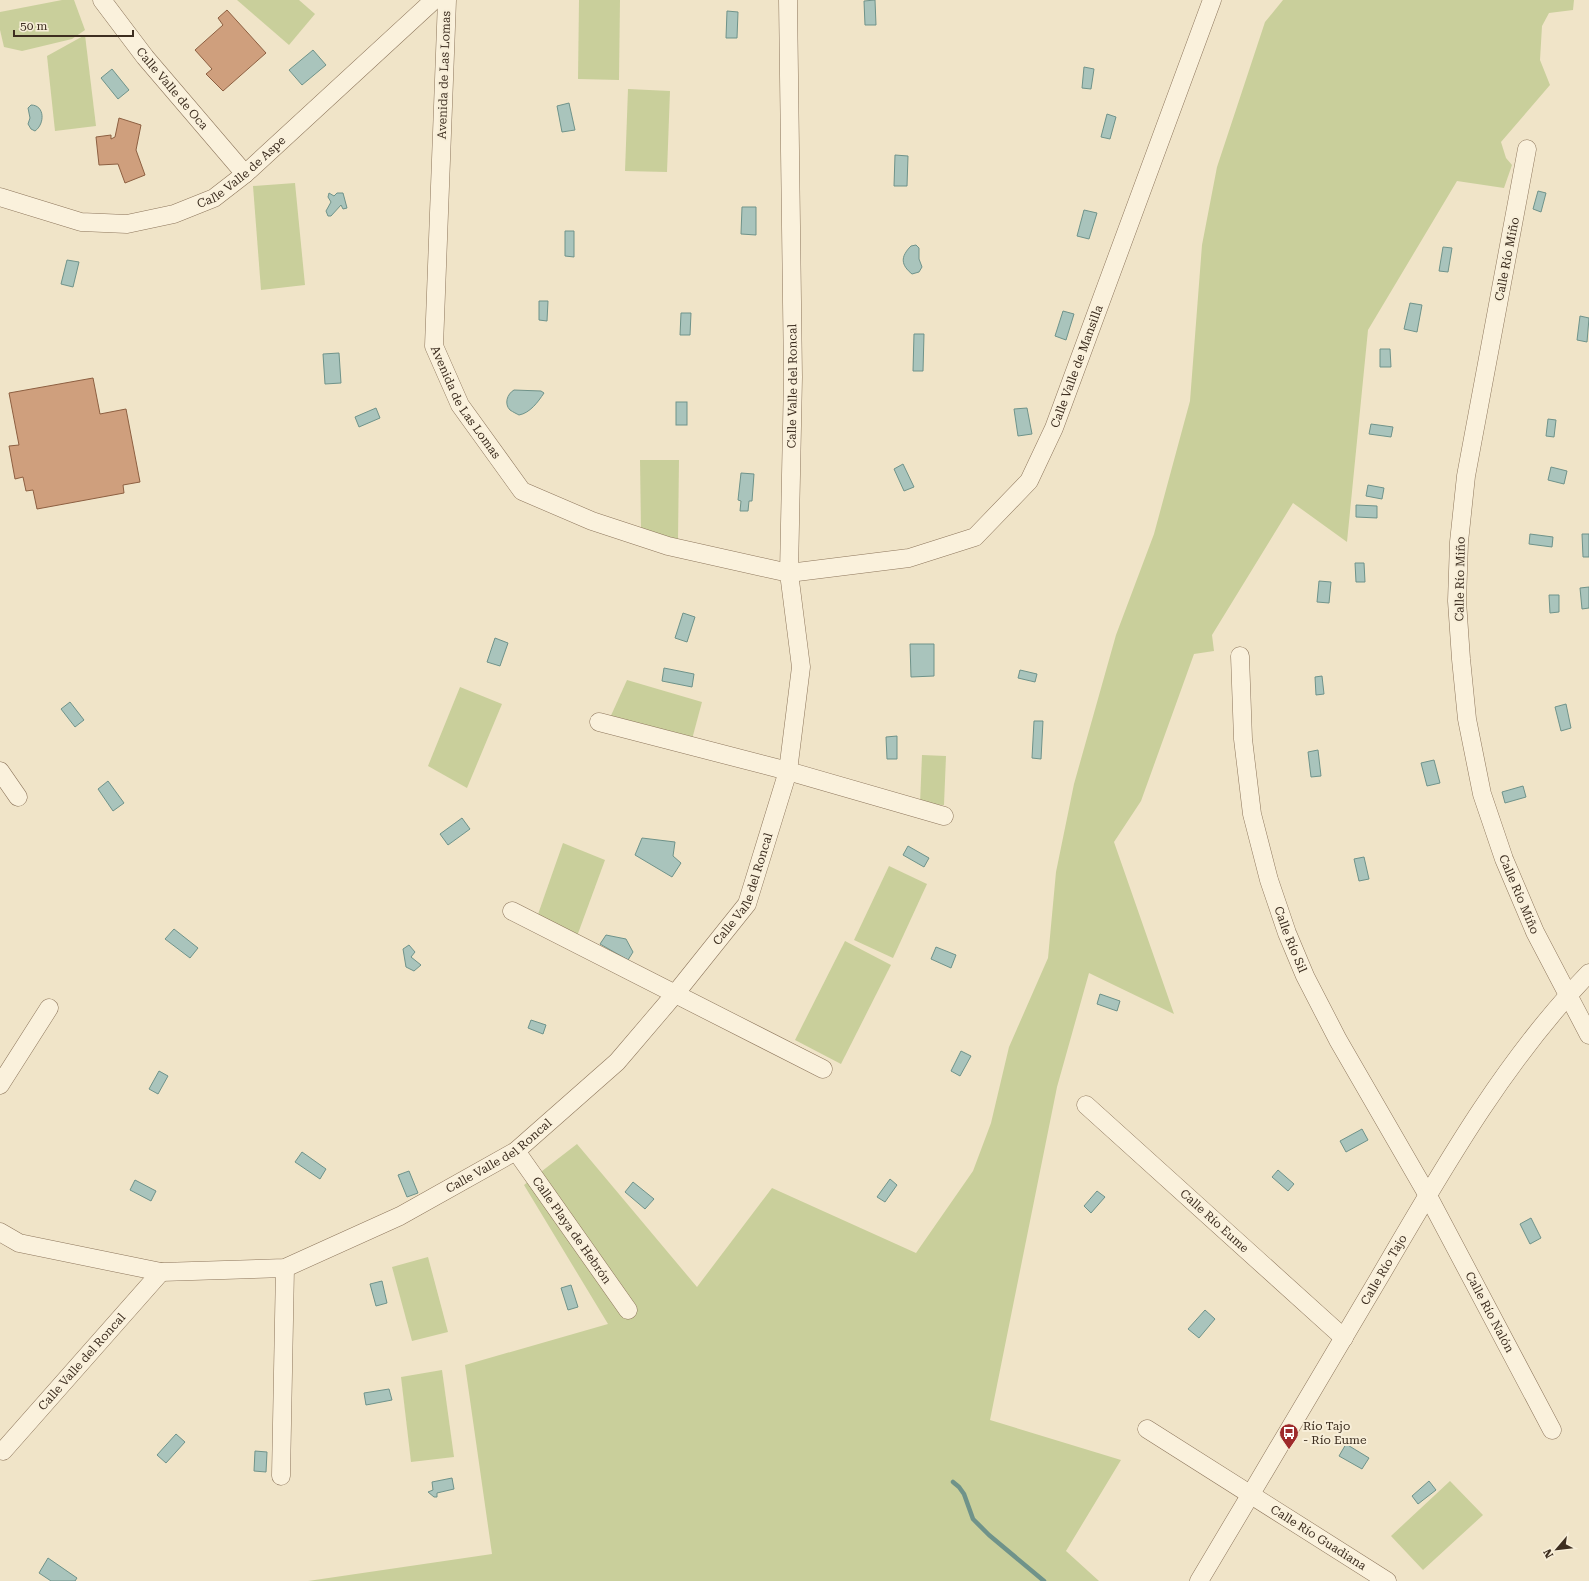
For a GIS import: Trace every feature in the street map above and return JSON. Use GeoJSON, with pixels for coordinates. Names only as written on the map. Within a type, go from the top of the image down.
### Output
{"type":"FeatureCollection","features":[{"type":"Feature","properties":{"kind":"street","name":"Calle Valle de Oca"},"geometry":{"type":"LineString","coordinates":[[102,0],[145,57],[245,174]]}},
{"type":"Feature","properties":{"kind":"street","name":"Calle Valle de Aspe"},"geometry":{"type":"LineString","coordinates":[[0,197],[81,222],[127,224],[174,214],[214,198],[245,174],[434,0]]}},
{"type":"Feature","properties":{"kind":"street","name":"Avenida de Las Lomas"},"geometry":{"type":"LineString","coordinates":[[447,0],[434,346],[460,405],[522,492],[592,521],[668,546],[789,573]]}},
{"type":"Feature","properties":{"kind":"street","name":"Calle Valle del Roncal"},"geometry":{"type":"LineString","coordinates":[[0,1232],[19,1243],[161,1272],[285,1268],[400,1216],[516,1151],[617,1062],[675,994],[748,904],[788,772],[801,667],[789,573],[793,377],[788,0]]}},
{"type":"Feature","properties":{"kind":"street","name":"Calle Valle de Mansilla"},"geometry":{"type":"LineString","coordinates":[[789,573],[908,558],[975,537],[1029,481],[1054,428],[1212,0]]}},
{"type":"Feature","properties":{"kind":"street","name":"Calle Río Miño"},"geometry":{"type":"LineString","coordinates":[[1527,149],[1466,476],[1459,542],[1457,601],[1467,719],[1482,794],[1504,859],[1535,932],[1589,1035]]}},
{"type":"Feature","properties":{"kind":"street","name":"Calle Río Sil"},"geometry":{"type":"LineString","coordinates":[[1240,656],[1243,739],[1252,814],[1269,880],[1282,918],[1305,976],[1338,1040],[1427,1194]]}},
{"type":"Feature","properties":{"kind":"street"},"geometry":{"type":"LineString","coordinates":[[598,722],[788,772],[944,816]]}},
{"type":"Feature","properties":{"kind":"street"},"geometry":{"type":"LineString","coordinates":[[0,771],[18,797]]}},
{"type":"Feature","properties":{"kind":"street"},"geometry":{"type":"LineString","coordinates":[[512,911],[823,1069]]}},
{"type":"Feature","properties":{"kind":"street","name":"Calle Río Tajo"},"geometry":{"type":"LineString","coordinates":[[1199,1581],[1344,1338],[1427,1194],[1493,1094],[1531,1040],[1568,995],[1589,973]]}},
{"type":"Feature","properties":{"kind":"street"},"geometry":{"type":"LineString","coordinates":[[0,1085],[49,1008]]}},
{"type":"Feature","properties":{"kind":"street","name":"Calle Río Eume"},"geometry":{"type":"LineString","coordinates":[[1086,1105],[1344,1338]]}},
{"type":"Feature","properties":{"kind":"street","name":"Calle Playa de Hebrón"},"geometry":{"type":"LineString","coordinates":[[516,1151],[628,1310]]}},
{"type":"Feature","properties":{"kind":"street","name":"Calle Río Nalón"},"geometry":{"type":"LineString","coordinates":[[1427,1194],[1552,1430]]}},
{"type":"Feature","properties":{"kind":"street"},"geometry":{"type":"LineString","coordinates":[[281,1476],[285,1268]]}},
{"type":"Feature","properties":{"kind":"street","name":"Calle Valle del Roncal"},"geometry":{"type":"LineString","coordinates":[[3,1451],[161,1272]]}},
{"type":"Feature","properties":{"kind":"street","name":"Calle Río Guadiana"},"geometry":{"type":"LineString","coordinates":[[1147,1429],[1387,1581]]}},
{"type":"Feature","properties":{"kind":"green space"},"geometry":{"type":"Polygon","coordinates":[[[62,0],[74,0],[85,30],[72,39],[22,51],[4,47],[0,30],[0,12],[62,0]]]}},
{"type":"Feature","properties":{"kind":"green space"},"geometry":{"type":"Polygon","coordinates":[[[237,0],[299,0],[315,14],[289,45],[237,0]]]}},
{"type":"Feature","properties":{"kind":"green space"},"geometry":{"type":"Polygon","coordinates":[[[579,0],[620,0],[619,80],[578,79],[579,0]]]}},
{"type":"Feature","properties":{"kind":"green space"},"geometry":{"type":"Polygon","coordinates":[[[1283,0],[1574,0],[1573,10],[1549,13],[1542,26],[1540,60],[1550,85],[1501,142],[1506,158],[1512,165],[1504,188],[1457,181],[1368,330],[1347,542],[1293,503],[1212,635],[1214,651],[1194,654],[1141,801],[1114,842],[1174,1014],[1089,973],[1057,1087],[990,1420],[1121,1460],[1066,1551],[1099,1581],[308,1581],[492,1554],[465,1365],[608,1324],[524,1185],[577,1144],[697,1287],[772,1188],[916,1253],[973,1171],[991,1123],[1009,1047],[1048,958],[1056,872],[1074,784],[1116,635],[1154,534],[1190,401],[1202,245],[1217,167],[1265,22],[1283,0]]]}},
{"type":"Feature","properties":{"kind":"green space"},"geometry":{"type":"Polygon","coordinates":[[[85,35],[96,126],[55,131],[47,56],[85,35]]]}},
{"type":"Feature","properties":{"kind":"green space"},"geometry":{"type":"Polygon","coordinates":[[[628,89],[670,91],[667,172],[625,171],[628,89]]]}},
{"type":"Feature","properties":{"kind":"green space"},"geometry":{"type":"Polygon","coordinates":[[[295,183],[305,285],[261,290],[253,186],[295,183]]]}},
{"type":"Feature","properties":{"kind":"green space"},"geometry":{"type":"Polygon","coordinates":[[[640,460],[679,460],[678,540],[641,530],[640,460]]]}},
{"type":"Feature","properties":{"kind":"green space"},"geometry":{"type":"Polygon","coordinates":[[[627,680],[702,702],[691,743],[609,720],[627,680]]]}},
{"type":"Feature","properties":{"kind":"green space"},"geometry":{"type":"Polygon","coordinates":[[[460,687],[502,704],[467,788],[428,766],[460,687]]]}},
{"type":"Feature","properties":{"kind":"green space"},"geometry":{"type":"Polygon","coordinates":[[[922,755],[946,756],[944,805],[920,804],[922,755]]]}},
{"type":"Feature","properties":{"kind":"green space"},"geometry":{"type":"Polygon","coordinates":[[[563,843],[605,860],[576,939],[536,920],[563,843]]]}},
{"type":"Feature","properties":{"kind":"green space"},"geometry":{"type":"Polygon","coordinates":[[[889,866],[927,884],[893,958],[854,940],[889,866]]]}},
{"type":"Feature","properties":{"kind":"green space"},"geometry":{"type":"Polygon","coordinates":[[[845,941],[891,965],[841,1064],[795,1040],[845,941]]]}},
{"type":"Feature","properties":{"kind":"green space"},"geometry":{"type":"Polygon","coordinates":[[[428,1257],[448,1332],[412,1341],[392,1267],[428,1257]]]}},
{"type":"Feature","properties":{"kind":"green space"},"geometry":{"type":"Polygon","coordinates":[[[442,1370],[454,1457],[411,1462],[401,1377],[442,1370]]]}},
{"type":"Feature","properties":{"kind":"green space"},"geometry":{"type":"Polygon","coordinates":[[[1450,1481],[1483,1515],[1423,1570],[1391,1536],[1450,1481]]]}},
{"type":"Feature","properties":{"kind":"water"},"geometry":{"type":"Polygon","coordinates":[[[875,0],[876,25],[865,25],[864,1],[875,0]]]}},
{"type":"Feature","properties":{"kind":"water"},"geometry":{"type":"Polygon","coordinates":[[[727,11],[738,12],[737,38],[726,38],[727,11]]]}},
{"type":"Feature","properties":{"kind":"water"},"geometry":{"type":"Polygon","coordinates":[[[313,50],[326,65],[302,85],[289,70],[313,50]]]}},
{"type":"Feature","properties":{"kind":"water"},"geometry":{"type":"Polygon","coordinates":[[[1084,67],[1094,69],[1091,89],[1082,88],[1084,67]]]}},
{"type":"Feature","properties":{"kind":"water"},"geometry":{"type":"Polygon","coordinates":[[[112,69],[129,90],[118,99],[101,78],[112,69]]]}},
{"type":"Feature","properties":{"kind":"water"},"geometry":{"type":"Polygon","coordinates":[[[569,103],[575,130],[562,132],[557,106],[569,103]]]}},
{"type":"Feature","properties":{"kind":"water"},"geometry":{"type":"Polygon","coordinates":[[[31,105],[39,108],[42,115],[41,124],[35,131],[31,129],[28,124],[30,118],[28,108],[31,105]]]}},
{"type":"Feature","properties":{"kind":"water"},"geometry":{"type":"Polygon","coordinates":[[[1107,114],[1116,117],[1110,139],[1101,137],[1107,114]]]}},
{"type":"Feature","properties":{"kind":"water"},"geometry":{"type":"Polygon","coordinates":[[[895,155],[908,156],[907,186],[894,186],[895,155]]]}},
{"type":"Feature","properties":{"kind":"water"},"geometry":{"type":"Polygon","coordinates":[[[1538,191],[1546,193],[1541,212],[1533,209],[1538,191]]]}},
{"type":"Feature","properties":{"kind":"water"},"geometry":{"type":"Polygon","coordinates":[[[329,193],[334,196],[337,193],[343,193],[347,208],[343,209],[341,205],[331,216],[328,216],[326,211],[331,202],[328,197],[329,193]]]}},
{"type":"Feature","properties":{"kind":"water"},"geometry":{"type":"Polygon","coordinates":[[[742,207],[756,207],[756,235],[741,234],[742,207]]]}},
{"type":"Feature","properties":{"kind":"water"},"geometry":{"type":"Polygon","coordinates":[[[1084,210],[1097,213],[1089,239],[1077,236],[1084,210]]]}},
{"type":"Feature","properties":{"kind":"water"},"geometry":{"type":"Polygon","coordinates":[[[565,231],[574,231],[574,257],[565,256],[565,231]]]}},
{"type":"Feature","properties":{"kind":"water"},"geometry":{"type":"Polygon","coordinates":[[[916,245],[919,248],[919,259],[922,267],[919,272],[912,274],[908,271],[903,261],[907,250],[911,246],[916,245]]]}},
{"type":"Feature","properties":{"kind":"water"},"geometry":{"type":"Polygon","coordinates":[[[1443,247],[1452,248],[1448,272],[1439,271],[1443,247]]]}},
{"type":"Feature","properties":{"kind":"water"},"geometry":{"type":"Polygon","coordinates":[[[67,260],[79,262],[73,287],[61,284],[67,260]]]}},
{"type":"Feature","properties":{"kind":"water"},"geometry":{"type":"Polygon","coordinates":[[[539,301],[548,301],[547,321],[539,320],[539,301]]]}},
{"type":"Feature","properties":{"kind":"water"},"geometry":{"type":"Polygon","coordinates":[[[1410,303],[1422,305],[1417,332],[1404,329],[1410,303]]]}},
{"type":"Feature","properties":{"kind":"water"},"geometry":{"type":"Polygon","coordinates":[[[1063,311],[1074,314],[1066,340],[1055,336],[1063,311]]]}},
{"type":"Feature","properties":{"kind":"water"},"geometry":{"type":"Polygon","coordinates":[[[681,313],[691,313],[690,335],[680,335],[681,313]]]}},
{"type":"Feature","properties":{"kind":"water"},"geometry":{"type":"Polygon","coordinates":[[[1580,316],[1589,318],[1587,342],[1577,340],[1580,316]]]}},
{"type":"Feature","properties":{"kind":"water"},"geometry":{"type":"Polygon","coordinates":[[[914,334],[924,334],[923,371],[913,371],[914,334]]]}},
{"type":"Feature","properties":{"kind":"water"},"geometry":{"type":"Polygon","coordinates":[[[1380,349],[1390,349],[1391,367],[1380,367],[1380,349]]]}},
{"type":"Feature","properties":{"kind":"water"},"geometry":{"type":"Polygon","coordinates":[[[339,353],[341,383],[325,384],[323,354],[339,353]]]}},
{"type":"Feature","properties":{"kind":"water"},"geometry":{"type":"Polygon","coordinates":[[[514,390],[541,391],[544,393],[530,410],[519,415],[510,410],[507,405],[507,399],[514,390]]]}},
{"type":"Feature","properties":{"kind":"water"},"geometry":{"type":"Polygon","coordinates":[[[676,402],[687,402],[687,425],[676,425],[676,402]]]}},
{"type":"Feature","properties":{"kind":"water"},"geometry":{"type":"Polygon","coordinates":[[[376,408],[380,418],[359,427],[355,417],[376,408]]]}},
{"type":"Feature","properties":{"kind":"water"},"geometry":{"type":"Polygon","coordinates":[[[1027,408],[1032,434],[1018,436],[1014,409],[1027,408]]]}},
{"type":"Feature","properties":{"kind":"water"},"geometry":{"type":"Polygon","coordinates":[[[1548,419],[1556,420],[1554,437],[1546,436],[1548,419]]]}},
{"type":"Feature","properties":{"kind":"water"},"geometry":{"type":"Polygon","coordinates":[[[1371,424],[1393,427],[1391,437],[1369,434],[1371,424]]]}},
{"type":"Feature","properties":{"kind":"water"},"geometry":{"type":"Polygon","coordinates":[[[903,464],[914,487],[904,491],[894,469],[903,464]]]}},
{"type":"Feature","properties":{"kind":"water"},"geometry":{"type":"Polygon","coordinates":[[[1551,467],[1567,471],[1564,484],[1548,480],[1551,467]]]}},
{"type":"Feature","properties":{"kind":"water"},"geometry":{"type":"Polygon","coordinates":[[[741,473],[754,474],[752,501],[749,501],[748,511],[740,511],[741,501],[738,500],[741,473]]]}},
{"type":"Feature","properties":{"kind":"water"},"geometry":{"type":"Polygon","coordinates":[[[1368,485],[1384,488],[1382,499],[1366,496],[1368,485]]]}},
{"type":"Feature","properties":{"kind":"water"},"geometry":{"type":"Polygon","coordinates":[[[1356,505],[1377,506],[1377,518],[1356,517],[1356,505]]]}},
{"type":"Feature","properties":{"kind":"water"},"geometry":{"type":"Polygon","coordinates":[[[1530,534],[1553,537],[1552,547],[1529,544],[1530,534]]]}},
{"type":"Feature","properties":{"kind":"water"},"geometry":{"type":"Polygon","coordinates":[[[1582,534],[1589,534],[1589,557],[1583,557],[1582,534]]]}},
{"type":"Feature","properties":{"kind":"water"},"geometry":{"type":"Polygon","coordinates":[[[1355,563],[1364,563],[1365,582],[1356,582],[1355,563]]]}},
{"type":"Feature","properties":{"kind":"water"},"geometry":{"type":"Polygon","coordinates":[[[1319,581],[1331,582],[1329,603],[1317,602],[1319,581]]]}},
{"type":"Feature","properties":{"kind":"water"},"geometry":{"type":"Polygon","coordinates":[[[1589,587],[1589,608],[1582,609],[1580,588],[1589,587]]]}},
{"type":"Feature","properties":{"kind":"water"},"geometry":{"type":"Polygon","coordinates":[[[1549,595],[1559,595],[1559,612],[1550,613],[1549,595]]]}},
{"type":"Feature","properties":{"kind":"water"},"geometry":{"type":"Polygon","coordinates":[[[683,613],[695,617],[687,642],[675,638],[683,613]]]}},
{"type":"Feature","properties":{"kind":"water"},"geometry":{"type":"Polygon","coordinates":[[[495,638],[508,643],[500,666],[487,662],[495,638]]]}},
{"type":"Feature","properties":{"kind":"water"},"geometry":{"type":"Polygon","coordinates":[[[910,644],[934,644],[934,676],[911,677],[910,644]]]}},
{"type":"Feature","properties":{"kind":"water"},"geometry":{"type":"Polygon","coordinates":[[[664,668],[694,674],[692,687],[662,681],[664,668]]]}},
{"type":"Feature","properties":{"kind":"water"},"geometry":{"type":"Polygon","coordinates":[[[1020,670],[1037,674],[1035,682],[1018,678],[1020,670]]]}},
{"type":"Feature","properties":{"kind":"water"},"geometry":{"type":"Polygon","coordinates":[[[1322,676],[1324,694],[1316,695],[1315,677],[1322,676]]]}},
{"type":"Feature","properties":{"kind":"water"},"geometry":{"type":"Polygon","coordinates":[[[70,702],[84,720],[75,727],[61,709],[70,702]]]}},
{"type":"Feature","properties":{"kind":"water"},"geometry":{"type":"Polygon","coordinates":[[[1566,704],[1571,728],[1561,731],[1555,707],[1566,704]]]}},
{"type":"Feature","properties":{"kind":"water"},"geometry":{"type":"Polygon","coordinates":[[[1034,721],[1043,721],[1041,759],[1032,758],[1034,721]]]}},
{"type":"Feature","properties":{"kind":"water"},"geometry":{"type":"Polygon","coordinates":[[[897,736],[897,759],[887,759],[886,737],[897,736]]]}},
{"type":"Feature","properties":{"kind":"water"},"geometry":{"type":"Polygon","coordinates":[[[1318,750],[1321,776],[1311,777],[1308,752],[1318,750]]]}},
{"type":"Feature","properties":{"kind":"water"},"geometry":{"type":"Polygon","coordinates":[[[1434,760],[1440,783],[1427,786],[1421,763],[1434,760]]]}},
{"type":"Feature","properties":{"kind":"water"},"geometry":{"type":"Polygon","coordinates":[[[108,781],[124,803],[113,811],[98,789],[108,781]]]}},
{"type":"Feature","properties":{"kind":"water"},"geometry":{"type":"Polygon","coordinates":[[[1523,786],[1526,797],[1505,803],[1502,792],[1523,786]]]}},
{"type":"Feature","properties":{"kind":"water"},"geometry":{"type":"Polygon","coordinates":[[[462,818],[470,829],[448,845],[440,834],[462,818]]]}},
{"type":"Feature","properties":{"kind":"water"},"geometry":{"type":"Polygon","coordinates":[[[642,838],[675,842],[673,856],[681,863],[672,877],[635,855],[642,838]]]}},
{"type":"Feature","properties":{"kind":"water"},"geometry":{"type":"Polygon","coordinates":[[[908,846],[929,858],[924,867],[903,855],[908,846]]]}},
{"type":"Feature","properties":{"kind":"water"},"geometry":{"type":"Polygon","coordinates":[[[1364,857],[1369,879],[1359,881],[1354,859],[1364,857]]]}},
{"type":"Feature","properties":{"kind":"water"},"geometry":{"type":"Polygon","coordinates":[[[174,929],[198,948],[190,958],[165,939],[174,929]]]}},
{"type":"Feature","properties":{"kind":"water"},"geometry":{"type":"Polygon","coordinates":[[[606,935],[626,939],[633,952],[628,960],[600,944],[606,935]]]}},
{"type":"Feature","properties":{"kind":"water"},"geometry":{"type":"Polygon","coordinates":[[[409,945],[415,952],[411,957],[421,965],[414,971],[406,967],[403,949],[409,945]]]}},
{"type":"Feature","properties":{"kind":"water"},"geometry":{"type":"Polygon","coordinates":[[[936,947],[956,955],[951,968],[931,959],[936,947]]]}},
{"type":"Feature","properties":{"kind":"water"},"geometry":{"type":"Polygon","coordinates":[[[1100,994],[1120,1001],[1117,1011],[1097,1004],[1100,994]]]}},
{"type":"Feature","properties":{"kind":"water"},"geometry":{"type":"Polygon","coordinates":[[[531,1020],[546,1025],[543,1034],[528,1028],[531,1020]]]}},
{"type":"Feature","properties":{"kind":"water"},"geometry":{"type":"Polygon","coordinates":[[[961,1051],[971,1056],[960,1076],[951,1071],[961,1051]]]}},
{"type":"Feature","properties":{"kind":"water"},"geometry":{"type":"Polygon","coordinates":[[[159,1071],[168,1076],[158,1094],[149,1089],[159,1071]]]}},
{"type":"Feature","properties":{"kind":"water"},"geometry":{"type":"Polygon","coordinates":[[[1362,1129],[1368,1140],[1346,1152],[1340,1141],[1362,1129]]]}},
{"type":"Feature","properties":{"kind":"water"},"geometry":{"type":"Polygon","coordinates":[[[302,1152],[326,1169],[320,1179],[295,1162],[302,1152]]]}},
{"type":"Feature","properties":{"kind":"water"},"geometry":{"type":"Polygon","coordinates":[[[1278,1170],[1294,1184],[1288,1191],[1272,1177],[1278,1170]]]}},
{"type":"Feature","properties":{"kind":"water"},"geometry":{"type":"Polygon","coordinates":[[[409,1171],[418,1193],[407,1197],[398,1175],[409,1171]]]}},
{"type":"Feature","properties":{"kind":"water"},"geometry":{"type":"Polygon","coordinates":[[[890,1179],[897,1185],[885,1202],[877,1197],[890,1179]]]}},
{"type":"Feature","properties":{"kind":"water"},"geometry":{"type":"Polygon","coordinates":[[[135,1180],[156,1191],[151,1201],[130,1190],[135,1180]]]}},
{"type":"Feature","properties":{"kind":"water"},"geometry":{"type":"Polygon","coordinates":[[[633,1182],[654,1199],[645,1209],[625,1192],[633,1182]]]}},
{"type":"Feature","properties":{"kind":"water"},"geometry":{"type":"Polygon","coordinates":[[[1097,1191],[1105,1197],[1091,1213],[1084,1206],[1097,1191]]]}},
{"type":"Feature","properties":{"kind":"water"},"geometry":{"type":"Polygon","coordinates":[[[1531,1218],[1541,1238],[1530,1244],[1520,1224],[1531,1218]]]}},
{"type":"Feature","properties":{"kind":"water"},"geometry":{"type":"Polygon","coordinates":[[[382,1281],[387,1303],[376,1306],[370,1284],[382,1281]]]}},
{"type":"Feature","properties":{"kind":"water"},"geometry":{"type":"Polygon","coordinates":[[[571,1285],[578,1307],[568,1310],[561,1288],[571,1285]]]}},
{"type":"Feature","properties":{"kind":"water"},"geometry":{"type":"Polygon","coordinates":[[[1205,1310],[1215,1319],[1199,1338],[1188,1329],[1205,1310]]]}},
{"type":"Feature","properties":{"kind":"water"},"geometry":{"type":"Polygon","coordinates":[[[389,1389],[392,1400],[366,1405],[364,1393],[389,1389]]]}},
{"type":"Feature","properties":{"kind":"water"},"geometry":{"type":"Polygon","coordinates":[[[176,1434],[185,1442],[166,1463],[157,1455],[176,1434]]]}},
{"type":"Feature","properties":{"kind":"water"},"geometry":{"type":"Polygon","coordinates":[[[1346,1444],[1369,1458],[1362,1469],[1339,1456],[1346,1444]]]}},
{"type":"Feature","properties":{"kind":"water"},"geometry":{"type":"Polygon","coordinates":[[[255,1451],[267,1452],[266,1472],[254,1471],[255,1451]]]}},
{"type":"Feature","properties":{"kind":"water"},"geometry":{"type":"Polygon","coordinates":[[[452,1478],[454,1489],[437,1493],[437,1497],[434,1497],[428,1492],[433,1490],[432,1482],[452,1478]]]}},
{"type":"Feature","properties":{"kind":"water"},"geometry":{"type":"Polygon","coordinates":[[[1429,1481],[1436,1490],[1418,1504],[1412,1496],[1429,1481]]]}},
{"type":"Feature","properties":{"kind":"water"},"geometry":{"type":"Polygon","coordinates":[[[48,1558],[77,1578],[75,1581],[51,1581],[39,1573],[48,1558]]]}},
{"type":"Feature","properties":{"kind":"building"},"geometry":{"type":"Polygon","coordinates":[[[227,10],[266,53],[223,91],[206,74],[212,69],[195,50],[223,25],[218,18],[227,10]]]}},
{"type":"Feature","properties":{"kind":"building"},"geometry":{"type":"Polygon","coordinates":[[[119,118],[141,125],[136,150],[145,175],[125,183],[118,164],[99,165],[96,137],[111,135],[111,139],[115,137],[119,118]]]}},
{"type":"Feature","properties":{"kind":"building"},"geometry":{"type":"Polygon","coordinates":[[[93,378],[100,414],[126,409],[140,482],[123,485],[124,493],[37,509],[33,490],[26,491],[23,477],[15,479],[9,446],[19,445],[9,393],[93,378]]]}},
{"type":"Feature","properties":{"kind":"waterway"},"geometry":{"type":"LineString","coordinates":[[953,1482],[964,1494],[973,1519],[989,1535],[1044,1581]]}},
{"type":"Feature","properties":{"kind":"place","name":"Río Tajo - Río Eume"},"geometry":{"type":"Point","coordinates":[1289,1450]}}]}
